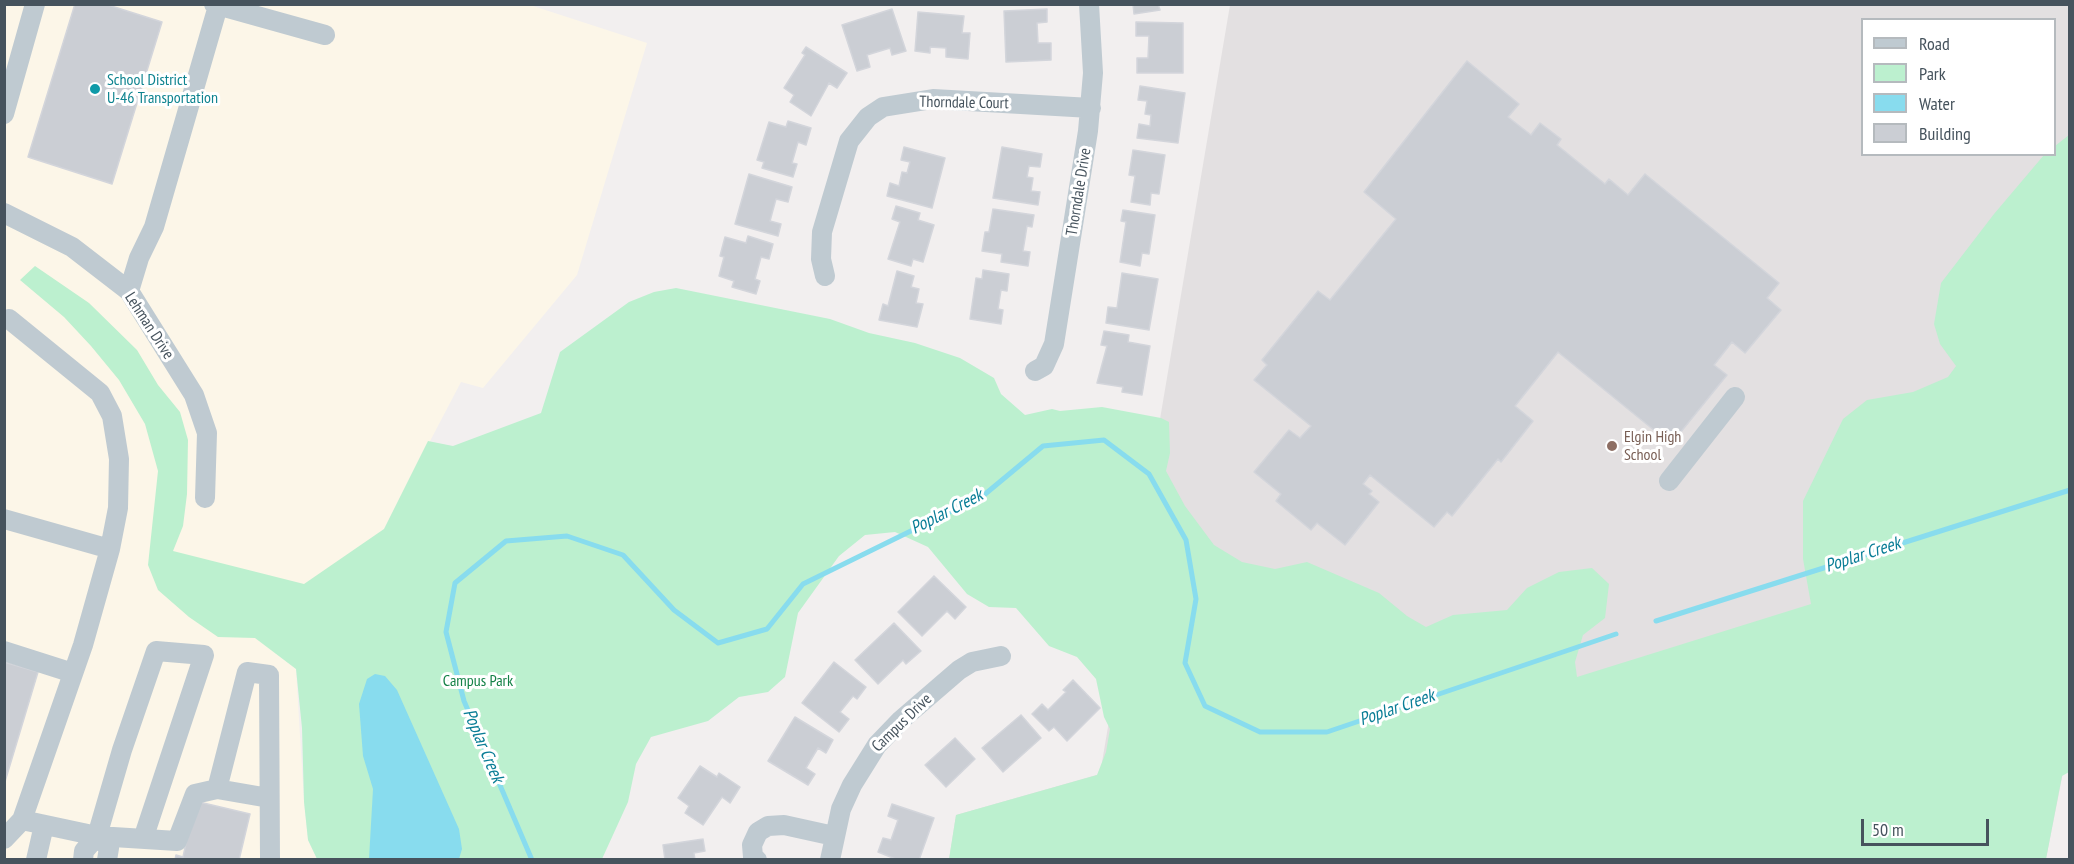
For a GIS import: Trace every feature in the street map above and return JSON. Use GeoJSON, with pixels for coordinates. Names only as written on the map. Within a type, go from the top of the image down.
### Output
{"type":"FeatureCollection","features":[{"type":"Feature","properties":{"kind":"street"},"geometry":{"type":"LineString","coordinates":[[4,114],[35,4]]}},
{"type":"Feature","properties":{"kind":"street","name":"Thorndale Drive"},"geometry":{"type":"LineString","coordinates":[[1035,371],[1044,366],[1054,344],[1091,108],[1093,45],[1089,4]]}},
{"type":"Feature","properties":{"kind":"street"},"geometry":{"type":"LineString","coordinates":[[129,291],[139,258],[154,227],[216,5],[325,35]]}},
{"type":"Feature","properties":{"kind":"street","name":"Thorndale Court"},"geometry":{"type":"LineString","coordinates":[[825,276],[821,259],[822,232],[849,141],[868,117],[884,107],[933,99],[1091,108]]}},
{"type":"Feature","properties":{"kind":"street","name":"Lehman Drive"},"geometry":{"type":"LineString","coordinates":[[4,213],[72,246],[129,291],[194,395],[207,433],[205,498]]}},
{"type":"Feature","properties":{"kind":"street"},"geometry":{"type":"LineString","coordinates":[[4,839],[22,820],[73,673],[110,549],[118,508],[119,459],[112,416],[100,393],[9,319]]}},
{"type":"Feature","properties":{"kind":"street"},"geometry":{"type":"LineString","coordinates":[[1669,481],[1735,397]]}},
{"type":"Feature","properties":{"kind":"street"},"geometry":{"type":"LineString","coordinates":[[4,519],[110,549]]}},
{"type":"Feature","properties":{"kind":"street"},"geometry":{"type":"LineString","coordinates":[[4,651],[73,673]]}},
{"type":"Feature","properties":{"kind":"street"},"geometry":{"type":"LineString","coordinates":[[83,860],[84,851],[97,836],[122,750],[156,651],[204,655],[143,839]]}},
{"type":"Feature","properties":{"kind":"street","name":"Campus Drive"},"geometry":{"type":"LineString","coordinates":[[830,860],[841,808],[852,785],[877,745],[901,720],[959,670],[972,662],[1001,656]]}},
{"type":"Feature","properties":{"kind":"street"},"geometry":{"type":"LineString","coordinates":[[217,789],[247,672],[269,675],[270,860]]}},
{"type":"Feature","properties":{"kind":"street"},"geometry":{"type":"LineString","coordinates":[[22,820],[97,836],[177,841],[195,794],[217,789],[269,798]]}},
{"type":"Feature","properties":{"kind":"street"},"geometry":{"type":"LineString","coordinates":[[36,860],[44,825]]}},
{"type":"Feature","properties":{"kind":"street"},"geometry":{"type":"LineString","coordinates":[[757,860],[753,857],[752,846],[758,832],[768,826],[784,825],[834,836]]}},
{"type":"Feature","properties":{"kind":"street"},"geometry":{"type":"LineString","coordinates":[[97,836],[109,848],[107,860]]}},
{"type":"Feature","properties":{"kind":"shaded area"},"geometry":{"type":"Polygon","coordinates":[[[5,5],[530,5],[647,43],[577,275],[483,388],[461,382],[384,529],[256,638],[296,669],[308,840],[317,859],[5,860],[5,5]]]}},
{"type":"Feature","properties":{"kind":"shaded area","name":"Elgin High School"},"geometry":{"type":"Polygon","coordinates":[[[1230,5],[2069,5],[2070,737],[2046,859],[949,860],[956,815],[1100,774],[1230,5]]]}},
{"type":"Feature","properties":{"kind":"green space","name":"Campus Park"},"geometry":{"type":"Polygon","coordinates":[[[2069,135],[2069,772],[2062,776],[2046,859],[949,859],[956,815],[1097,775],[1106,752],[1110,729],[1104,717],[1096,679],[1077,657],[1049,646],[1016,608],[989,607],[967,594],[928,547],[895,532],[865,535],[839,556],[798,613],[785,677],[768,692],[739,697],[708,721],[651,737],[636,764],[628,802],[602,859],[317,859],[308,840],[304,802],[302,728],[296,669],[255,638],[218,637],[189,617],[158,590],[148,565],[158,471],[145,424],[119,380],[91,346],[64,317],[20,280],[35,266],[89,303],[137,350],[158,385],[180,412],[188,440],[187,494],[183,526],[173,551],[304,584],[384,529],[428,441],[453,446],[541,413],[560,352],[629,302],[654,292],[676,288],[830,319],[869,333],[915,343],[960,358],[994,378],[1001,394],[1025,415],[1052,409],[1060,411],[1102,407],[1161,418],[1169,422],[1170,453],[1166,471],[1185,506],[1214,545],[1242,562],[1275,569],[1307,562],[1379,593],[1407,616],[1426,627],[1453,615],[1507,610],[1527,588],[1559,572],[1592,568],[1609,584],[1605,618],[1583,635],[1575,662],[1577,677],[1811,604],[1803,559],[1803,501],[1843,419],[1867,400],[1913,392],[1948,377],[1956,366],[1940,344],[1934,324],[1941,283],[1994,214],[2043,156],[2056,156],[2056,145],[2069,135]]]}},
{"type":"Feature","properties":{"kind":"water"},"geometry":{"type":"Polygon","coordinates":[[[375,674],[385,676],[397,690],[459,829],[462,849],[459,859],[369,859],[373,789],[363,756],[359,704],[367,679],[375,674]]]}},
{"type":"Feature","properties":{"kind":"building","name":"School District U-46 Transportation"},"geometry":{"type":"Polygon","coordinates":[[[75,4],[105,4],[162,22],[112,184],[28,157],[75,4]]]}},
{"type":"Feature","properties":{"kind":"building"},"geometry":{"type":"Polygon","coordinates":[[[1133,4],[1158,4],[1160,10],[1134,14],[1133,4]]]}},
{"type":"Feature","properties":{"kind":"building"},"geometry":{"type":"Polygon","coordinates":[[[892,9],[906,51],[892,55],[890,48],[867,55],[870,67],[857,71],[842,25],[892,9]]]}},
{"type":"Feature","properties":{"kind":"building"},"geometry":{"type":"Polygon","coordinates":[[[1047,9],[1047,22],[1037,23],[1038,43],[1051,43],[1051,60],[1006,62],[1004,11],[1047,9]]]}},
{"type":"Feature","properties":{"kind":"building"},"geometry":{"type":"Polygon","coordinates":[[[918,12],[964,16],[962,33],[970,33],[968,59],[946,57],[946,48],[930,47],[930,53],[915,51],[918,12]]]}},
{"type":"Feature","properties":{"kind":"building"},"geometry":{"type":"Polygon","coordinates":[[[1136,22],[1183,23],[1183,73],[1137,73],[1137,58],[1148,58],[1149,36],[1136,36],[1136,22]]]}},
{"type":"Feature","properties":{"kind":"building"},"geometry":{"type":"Polygon","coordinates":[[[806,47],[847,73],[837,88],[829,83],[811,116],[790,102],[794,95],[784,88],[805,55],[802,53],[806,47]]]}},
{"type":"Feature","properties":{"kind":"building","name":"Elgin High School"},"geometry":{"type":"Polygon","coordinates":[[[1467,61],[1519,104],[1508,117],[1531,135],[1540,123],[1561,139],[1557,145],[1605,184],[1609,179],[1628,195],[1645,174],[1779,283],[1767,298],[1781,310],[1745,353],[1732,342],[1714,365],[1727,375],[1671,444],[1558,352],[1515,406],[1533,421],[1501,462],[1498,459],[1452,516],[1447,512],[1434,527],[1370,475],[1363,484],[1372,491],[1369,494],[1379,502],[1345,545],[1317,523],[1311,530],[1276,501],[1281,494],[1254,472],[1289,430],[1300,438],[1311,426],[1254,380],[1267,365],[1262,360],[1318,291],[1330,300],[1396,219],[1364,192],[1467,61]]]}},
{"type":"Feature","properties":{"kind":"building"},"geometry":{"type":"Polygon","coordinates":[[[1140,86],[1185,93],[1178,143],[1137,138],[1139,124],[1150,126],[1151,115],[1145,114],[1147,101],[1138,100],[1140,86]]]}},
{"type":"Feature","properties":{"kind":"building"},"geometry":{"type":"Polygon","coordinates":[[[788,121],[811,128],[806,145],[798,142],[792,163],[797,164],[793,177],[762,168],[764,162],[757,160],[769,122],[786,127],[788,121]]]}},
{"type":"Feature","properties":{"kind":"building"},"geometry":{"type":"Polygon","coordinates":[[[904,147],[945,158],[932,208],[887,196],[890,183],[899,186],[902,172],[907,173],[910,162],[901,160],[904,147]]]}},
{"type":"Feature","properties":{"kind":"building"},"geometry":{"type":"Polygon","coordinates":[[[1002,147],[1042,154],[1040,167],[1029,166],[1027,177],[1033,178],[1031,191],[1040,192],[1038,205],[993,198],[1002,147]]]}},
{"type":"Feature","properties":{"kind":"building"},"geometry":{"type":"Polygon","coordinates":[[[1133,150],[1165,155],[1159,194],[1151,193],[1150,205],[1131,202],[1135,176],[1129,175],[1133,150]]]}},
{"type":"Feature","properties":{"kind":"building"},"geometry":{"type":"Polygon","coordinates":[[[749,174],[792,187],[788,202],[776,199],[770,221],[781,224],[778,236],[735,224],[749,174]]]}},
{"type":"Feature","properties":{"kind":"building"},"geometry":{"type":"Polygon","coordinates":[[[896,206],[920,213],[918,220],[934,225],[923,262],[913,259],[911,266],[888,259],[900,222],[892,219],[896,206]]]}},
{"type":"Feature","properties":{"kind":"building"},"geometry":{"type":"Polygon","coordinates":[[[993,209],[1034,215],[1032,227],[1027,226],[1023,251],[1030,252],[1028,266],[1001,262],[1002,254],[982,251],[985,232],[989,232],[993,209]]]}},
{"type":"Feature","properties":{"kind":"building"},"geometry":{"type":"Polygon","coordinates":[[[1123,210],[1155,215],[1149,254],[1142,253],[1140,266],[1120,262],[1126,222],[1121,221],[1123,210]]]}},
{"type":"Feature","properties":{"kind":"building"},"geometry":{"type":"Polygon","coordinates":[[[748,236],[773,244],[769,259],[761,257],[755,279],[760,281],[756,294],[732,287],[734,281],[719,276],[724,257],[720,256],[725,237],[746,243],[748,236]]]}},
{"type":"Feature","properties":{"kind":"building"},"geometry":{"type":"Polygon","coordinates":[[[983,270],[1009,274],[1007,291],[1001,290],[998,309],[1003,310],[1001,324],[970,319],[976,278],[982,279],[983,270]]]}},
{"type":"Feature","properties":{"kind":"building"},"geometry":{"type":"Polygon","coordinates":[[[897,271],[914,276],[911,287],[919,289],[916,303],[923,304],[917,327],[879,320],[883,304],[888,306],[897,271]]]}},
{"type":"Feature","properties":{"kind":"building"},"geometry":{"type":"Polygon","coordinates":[[[1122,273],[1158,279],[1149,330],[1106,323],[1108,307],[1117,308],[1122,273]]]}},
{"type":"Feature","properties":{"kind":"building"},"geometry":{"type":"Polygon","coordinates":[[[1104,331],[1129,335],[1128,342],[1150,346],[1142,395],[1122,392],[1123,387],[1097,383],[1107,346],[1101,345],[1104,331]]]}},
{"type":"Feature","properties":{"kind":"building"},"geometry":{"type":"Polygon","coordinates":[[[934,576],[966,607],[955,619],[947,611],[922,636],[898,612],[934,576]]]}},
{"type":"Feature","properties":{"kind":"building"},"geometry":{"type":"Polygon","coordinates":[[[894,623],[921,651],[906,664],[903,660],[878,684],[855,660],[894,623]]]}},
{"type":"Feature","properties":{"kind":"building"},"geometry":{"type":"Polygon","coordinates":[[[4,662],[38,672],[4,785],[4,662]]]}},
{"type":"Feature","properties":{"kind":"building"},"geometry":{"type":"Polygon","coordinates":[[[834,662],[866,687],[857,699],[853,696],[840,712],[849,719],[839,732],[802,703],[834,662]]]}},
{"type":"Feature","properties":{"kind":"building"},"geometry":{"type":"Polygon","coordinates":[[[1073,680],[1100,708],[1067,741],[1054,727],[1049,731],[1032,714],[1042,704],[1048,710],[1066,692],[1063,690],[1073,680]]]}},
{"type":"Feature","properties":{"kind":"building"},"geometry":{"type":"Polygon","coordinates":[[[1021,715],[1041,738],[1003,772],[982,748],[1021,715]]]}},
{"type":"Feature","properties":{"kind":"building"},"geometry":{"type":"Polygon","coordinates":[[[795,717],[833,740],[826,753],[818,748],[806,768],[815,774],[808,785],[768,761],[795,717]]]}},
{"type":"Feature","properties":{"kind":"building"},"geometry":{"type":"Polygon","coordinates":[[[955,738],[975,759],[946,787],[925,765],[955,738]]]}},
{"type":"Feature","properties":{"kind":"building"},"geometry":{"type":"Polygon","coordinates":[[[700,766],[717,777],[719,773],[740,787],[730,803],[722,797],[703,825],[685,813],[689,806],[678,798],[700,766]]]}},
{"type":"Feature","properties":{"kind":"building"},"geometry":{"type":"Polygon","coordinates":[[[195,801],[250,814],[239,860],[175,860],[176,855],[183,857],[195,801]]]}},
{"type":"Feature","properties":{"kind":"building"},"geometry":{"type":"Polygon","coordinates":[[[892,804],[934,818],[919,860],[898,860],[878,852],[883,838],[891,840],[898,820],[888,816],[892,804]]]}},
{"type":"Feature","properties":{"kind":"building"},"geometry":{"type":"Polygon","coordinates":[[[703,839],[705,851],[694,853],[695,860],[665,860],[663,845],[703,839]]]}},
{"type":"Feature","properties":{"kind":"waterway","name":"Poplar Creek"},"geometry":{"type":"LineString","coordinates":[[532,860],[464,701],[446,632],[455,583],[506,541],[567,536],[623,555],[674,610],[718,643],[767,629],[803,584],[984,495],[1043,446],[1104,440],[1149,474],[1186,540],[1196,599],[1185,663],[1205,706],[1260,732],[1327,732],[1616,634]]}},
{"type":"Feature","properties":{"kind":"waterway","name":"Poplar Creek"},"geometry":{"type":"LineString","coordinates":[[1656,621],[2070,490]]}},
{"type":"Feature","properties":{"kind":"place","name":"School District U-46 Transportation"},"geometry":{"type":"Point","coordinates":[95,89]}},
{"type":"Feature","properties":{"kind":"place","name":"Elgin High School"},"geometry":{"type":"Point","coordinates":[1612,446]}}]}
